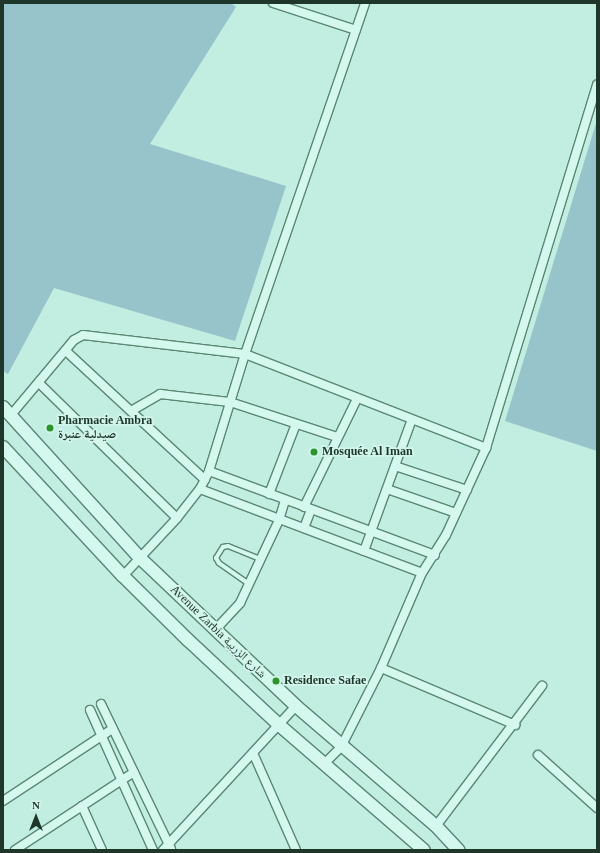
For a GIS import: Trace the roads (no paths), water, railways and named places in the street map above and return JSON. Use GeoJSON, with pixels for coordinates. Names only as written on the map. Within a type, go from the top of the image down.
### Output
{"type":"FeatureCollection","features":[{"type":"Feature","properties":{"kind":"main road","name":"Avenue Zarbia شارع الزربية"},"geometry":{"type":"LineString","coordinates":[[7,411],[140,557],[215,630],[341,747],[436,826],[454,849]]}},
{"type":"Feature","properties":{"kind":"main road","name":"Avenue Zarbia شارع الزربية"},"geometry":{"type":"LineString","coordinates":[[3,447],[123,576],[279,725],[325,763],[417,848]]}},
{"type":"Feature","properties":{"kind":"street"},"geometry":{"type":"LineString","coordinates":[[273,3],[356,30]]}},
{"type":"Feature","properties":{"kind":"street"},"geometry":{"type":"LineString","coordinates":[[123,576],[177,518],[200,490],[209,471],[245,354],[365,3]]}},
{"type":"Feature","properties":{"kind":"street"},"geometry":{"type":"LineString","coordinates":[[325,763],[341,747],[381,668],[422,573],[435,555],[486,448],[597,85]]}},
{"type":"Feature","properties":{"kind":"street"},"geometry":{"type":"LineString","coordinates":[[7,411],[39,383],[48,369],[67,352],[74,340],[83,335],[245,354],[357,399],[486,448]]}},
{"type":"Feature","properties":{"kind":"street"},"geometry":{"type":"LineString","coordinates":[[67,352],[205,480]]}},
{"type":"Feature","properties":{"kind":"street"},"geometry":{"type":"LineString","coordinates":[[39,383],[177,518]]}},
{"type":"Feature","properties":{"kind":"street"},"geometry":{"type":"LineString","coordinates":[[131,411],[160,394],[230,402],[337,437]]}},
{"type":"Feature","properties":{"kind":"street"},"geometry":{"type":"LineString","coordinates":[[304,528],[308,508],[337,437],[357,399]]}},
{"type":"Feature","properties":{"kind":"street"},"geometry":{"type":"LineString","coordinates":[[364,551],[412,420]]}},
{"type":"Feature","properties":{"kind":"street"},"geometry":{"type":"LineString","coordinates":[[269,494],[296,424]]}},
{"type":"Feature","properties":{"kind":"street"},"geometry":{"type":"LineString","coordinates":[[395,466],[467,490]]}},
{"type":"Feature","properties":{"kind":"street"},"geometry":{"type":"LineString","coordinates":[[209,471],[435,555]]}},
{"type":"Feature","properties":{"kind":"street"},"geometry":{"type":"LineString","coordinates":[[387,489],[456,513]]}},
{"type":"Feature","properties":{"kind":"street"},"geometry":{"type":"LineString","coordinates":[[200,490],[422,573]]}},
{"type":"Feature","properties":{"kind":"street"},"geometry":{"type":"LineString","coordinates":[[215,630],[240,603],[279,520],[285,500]]}},
{"type":"Feature","properties":{"kind":"street"},"geometry":{"type":"LineString","coordinates":[[381,668],[515,725]]}},
{"type":"Feature","properties":{"kind":"street"},"geometry":{"type":"LineString","coordinates":[[436,826],[515,725],[542,686]]}},
{"type":"Feature","properties":{"kind":"street"},"geometry":{"type":"LineString","coordinates":[[100,704],[134,772],[168,848],[296,706]]}},
{"type":"Feature","properties":{"kind":"street"},"geometry":{"type":"LineString","coordinates":[[90,710],[122,778],[153,850]]}},
{"type":"Feature","properties":{"kind":"street"},"geometry":{"type":"LineString","coordinates":[[3,801],[112,729]]}},
{"type":"Feature","properties":{"kind":"street"},"geometry":{"type":"LineString","coordinates":[[253,754],[296,850]]}},
{"type":"Feature","properties":{"kind":"street"},"geometry":{"type":"LineString","coordinates":[[538,755],[597,808]]}},
{"type":"Feature","properties":{"kind":"street"},"geometry":{"type":"LineString","coordinates":[[15,850],[122,778],[134,772]]}},
{"type":"Feature","properties":{"kind":"street"},"geometry":{"type":"LineString","coordinates":[[82,806],[102,850]]}},
{"type":"Feature","properties":{"kind":"lane"},"geometry":{"type":"LineString","coordinates":[[249,584],[219,563],[216,558],[223,547],[228,546],[260,559]]}},
{"type":"Feature","properties":{"kind":"place","name":"Pharmacie Ambra صيدلية عنبرة"},"geometry":{"type":"Point","coordinates":[50,428]}},
{"type":"Feature","properties":{"kind":"place","name":"Mosquée Al Iman"},"geometry":{"type":"Point","coordinates":[314,452]}},
{"type":"Feature","properties":{"kind":"place","name":"Residence Safae"},"geometry":{"type":"Point","coordinates":[276,681]}}]}
